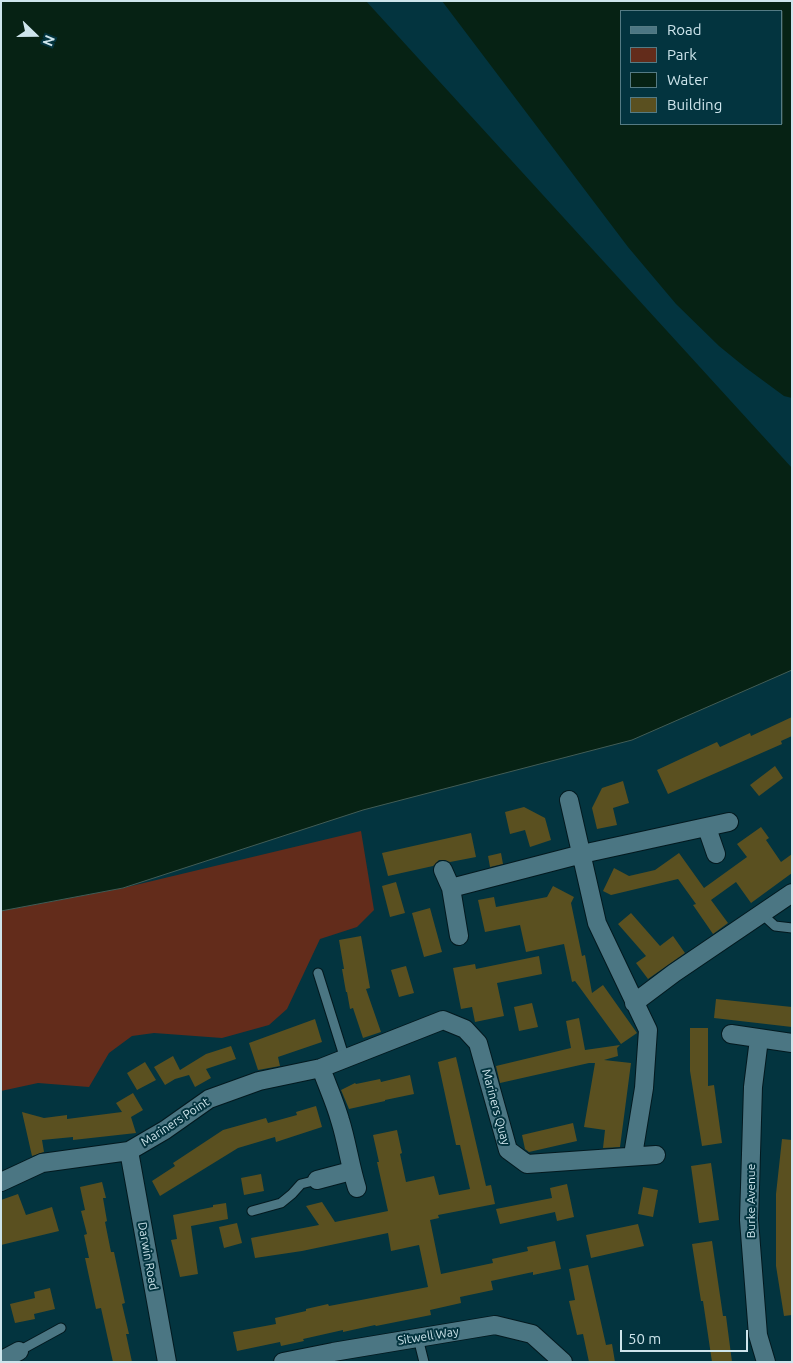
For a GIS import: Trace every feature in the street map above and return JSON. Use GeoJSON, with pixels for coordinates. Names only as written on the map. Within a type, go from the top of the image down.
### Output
{"type":"FeatureCollection","features":[{"type":"Feature","properties":{"kind":"street"},"geometry":{"type":"LineString","coordinates":[[569,800],[597,923],[648,1030],[644,1088],[633,1155]]}},
{"type":"Feature","properties":{"kind":"street"},"geometry":{"type":"LineString","coordinates":[[450,888],[582,854],[729,822]]}},
{"type":"Feature","properties":{"kind":"street"},"geometry":{"type":"LineString","coordinates":[[707,828],[716,854]]}},
{"type":"Feature","properties":{"kind":"street"},"geometry":{"type":"LineString","coordinates":[[443,870],[450,888],[459,936]]}},
{"type":"Feature","properties":{"kind":"street"},"geometry":{"type":"LineString","coordinates":[[634,1002],[792,893]]}},
{"type":"Feature","properties":{"kind":"street","name":"Mariners Point"},"geometry":{"type":"LineString","coordinates":[[1,1182],[42,1163],[129,1151],[165,1130],[209,1098],[258,1081],[321,1068],[443,1020],[465,1029]]}},
{"type":"Feature","properties":{"kind":"street","name":"Mariners Quay"},"geometry":{"type":"LineString","coordinates":[[465,1029],[478,1043],[508,1150],[527,1164],[633,1155],[656,1155]]}},
{"type":"Feature","properties":{"kind":"street"},"geometry":{"type":"LineString","coordinates":[[731,1034],[792,1044]]}},
{"type":"Feature","properties":{"kind":"street","name":"Burke Avenue"},"geometry":{"type":"LineString","coordinates":[[760,1039],[753,1087],[749,1220],[758,1335],[766,1362]]}},
{"type":"Feature","properties":{"kind":"street"},"geometry":{"type":"LineString","coordinates":[[321,1068],[340,1118],[351,1171],[357,1188]]}},
{"type":"Feature","properties":{"kind":"street","name":"Darwin Road"},"geometry":{"type":"LineString","coordinates":[[129,1151],[167,1362]]}},
{"type":"Feature","properties":{"kind":"street"},"geometry":{"type":"LineString","coordinates":[[317,1180],[351,1171]]}},
{"type":"Feature","properties":{"kind":"street","name":"Sitwell Way"},"geometry":{"type":"LineString","coordinates":[[283,1362],[334,1357],[418,1338],[495,1325],[532,1334],[563,1362]]}},
{"type":"Feature","properties":{"kind":"street"},"geometry":{"type":"LineString","coordinates":[[2,1360],[19,1351]]}},
{"type":"Feature","properties":{"kind":"lane"},"geometry":{"type":"LineString","coordinates":[[762,914],[775,926],[792,928]]}},
{"type":"Feature","properties":{"kind":"lane"},"geometry":{"type":"LineString","coordinates":[[318,973],[345,1059]]}},
{"type":"Feature","properties":{"kind":"lane"},"geometry":{"type":"LineString","coordinates":[[252,1211],[281,1203],[300,1184],[317,1180]]}},
{"type":"Feature","properties":{"kind":"lane"},"geometry":{"type":"LineString","coordinates":[[19,1351],[61,1328]]}},
{"type":"Feature","properties":{"kind":"lane"},"geometry":{"type":"LineString","coordinates":[[418,1338],[424,1362]]}},
{"type":"Feature","properties":{"kind":"green space"},"geometry":{"type":"Polygon","coordinates":[[[361,831],[374,910],[357,927],[320,939],[287,1009],[269,1025],[222,1038],[154,1033],[132,1036],[109,1053],[89,1087],[38,1083],[1,1091],[1,911],[123,888],[361,831]]]}},
{"type":"Feature","properties":{"kind":"water"},"geometry":{"type":"Polygon","coordinates":[[[1,1],[792,1],[792,670],[632,740],[363,810],[123,888],[1,911],[1,1]]]}},
{"type":"Feature","properties":{"kind":"pier"},"geometry":{"type":"Polygon","coordinates":[[[366,1],[442,1],[628,247],[676,304],[719,346],[746,368],[784,396],[792,398],[792,468],[366,1]]]}},
{"type":"Feature","properties":{"kind":"building"},"geometry":{"type":"Polygon","coordinates":[[[792,717],[792,736],[781,741],[782,744],[668,794],[657,770],[717,742],[720,747],[750,733],[751,736],[792,717]]]}},
{"type":"Feature","properties":{"kind":"building"},"geometry":{"type":"Polygon","coordinates":[[[775,766],[783,778],[759,796],[750,785],[775,766]]]}},
{"type":"Feature","properties":{"kind":"building"},"geometry":{"type":"Polygon","coordinates":[[[623,781],[629,803],[613,808],[617,825],[597,829],[592,808],[602,788],[623,781]]]}},
{"type":"Feature","properties":{"kind":"building"},"geometry":{"type":"Polygon","coordinates":[[[524,807],[545,818],[551,840],[530,847],[525,830],[510,834],[505,812],[524,807]]]}},
{"type":"Feature","properties":{"kind":"building"},"geometry":{"type":"Polygon","coordinates":[[[761,827],[769,838],[766,840],[781,862],[792,854],[792,873],[751,903],[736,882],[711,900],[728,923],[713,934],[693,905],[696,904],[678,879],[611,895],[603,891],[614,868],[629,876],[655,870],[679,853],[704,888],[747,857],[737,844],[761,827]]]}},
{"type":"Feature","properties":{"kind":"building"},"geometry":{"type":"Polygon","coordinates":[[[471,833],[476,857],[450,862],[439,860],[433,866],[388,876],[382,853],[471,833]]]}},
{"type":"Feature","properties":{"kind":"building"},"geometry":{"type":"Polygon","coordinates":[[[501,853],[503,864],[490,867],[488,856],[501,853]]]}},
{"type":"Feature","properties":{"kind":"building"},"geometry":{"type":"Polygon","coordinates":[[[396,882],[405,913],[390,917],[382,886],[396,882]]]}},
{"type":"Feature","properties":{"kind":"building"},"geometry":{"type":"Polygon","coordinates":[[[553,886],[574,897],[571,903],[582,956],[585,955],[592,993],[603,985],[637,1033],[621,1044],[575,981],[572,982],[564,944],[526,952],[520,925],[485,932],[478,900],[494,897],[496,907],[547,897],[553,886]]]}},
{"type":"Feature","properties":{"kind":"building"},"geometry":{"type":"Polygon","coordinates":[[[430,908],[442,952],[424,957],[412,913],[430,908]]]}},
{"type":"Feature","properties":{"kind":"building"},"geometry":{"type":"Polygon","coordinates":[[[631,913],[660,946],[673,936],[685,953],[648,979],[636,963],[646,956],[618,924],[631,913]]]}},
{"type":"Feature","properties":{"kind":"building"},"geometry":{"type":"Polygon","coordinates":[[[361,936],[370,988],[366,989],[381,1032],[363,1038],[353,1008],[350,1009],[342,969],[344,969],[339,940],[361,936]]]}},
{"type":"Feature","properties":{"kind":"building"},"geometry":{"type":"Polygon","coordinates":[[[539,956],[542,974],[497,983],[504,1016],[475,1022],[472,1007],[461,1009],[453,968],[475,964],[476,969],[539,956]]]}},
{"type":"Feature","properties":{"kind":"building"},"geometry":{"type":"Polygon","coordinates":[[[406,966],[414,993],[399,997],[391,970],[406,966]]]}},
{"type":"Feature","properties":{"kind":"building"},"geometry":{"type":"Polygon","coordinates":[[[716,999],[792,1007],[792,1027],[714,1018],[716,999]]]}},
{"type":"Feature","properties":{"kind":"building"},"geometry":{"type":"Polygon","coordinates":[[[532,1003],[538,1027],[519,1031],[514,1007],[532,1003]]]}},
{"type":"Feature","properties":{"kind":"building"},"geometry":{"type":"Polygon","coordinates":[[[579,1018],[585,1050],[620,1045],[617,1048],[618,1056],[604,1060],[631,1063],[620,1147],[603,1148],[605,1130],[584,1127],[595,1063],[500,1083],[496,1066],[571,1048],[566,1021],[579,1018]]]}},
{"type":"Feature","properties":{"kind":"building"},"geometry":{"type":"Polygon","coordinates":[[[315,1019],[322,1042],[278,1057],[280,1066],[258,1070],[249,1043],[315,1019]]]}},
{"type":"Feature","properties":{"kind":"building"},"geometry":{"type":"Polygon","coordinates":[[[690,1028],[708,1028],[708,1086],[714,1085],[722,1143],[702,1146],[690,1071],[690,1028]]]}},
{"type":"Feature","properties":{"kind":"building"},"geometry":{"type":"Polygon","coordinates":[[[231,1046],[236,1059],[206,1069],[211,1078],[195,1087],[189,1075],[175,1079],[165,1085],[154,1067],[173,1056],[180,1070],[206,1054],[231,1046]]]}},
{"type":"Feature","properties":{"kind":"building"},"geometry":{"type":"Polygon","coordinates":[[[456,1057],[486,1186],[491,1185],[495,1204],[438,1215],[439,1218],[430,1220],[441,1274],[493,1263],[492,1259],[528,1251],[527,1247],[555,1241],[561,1269],[533,1275],[533,1272],[491,1281],[493,1290],[460,1297],[461,1303],[430,1310],[431,1315],[343,1332],[343,1330],[281,1346],[280,1342],[237,1351],[233,1332],[276,1324],[275,1318],[306,1311],[306,1309],[428,1287],[419,1245],[391,1251],[388,1233],[302,1251],[255,1258],[251,1238],[319,1225],[306,1206],[322,1202],[335,1222],[388,1211],[373,1135],[397,1130],[406,1182],[434,1176],[439,1195],[470,1189],[460,1145],[456,1145],[438,1062],[456,1057]]]}},
{"type":"Feature","properties":{"kind":"building"},"geometry":{"type":"Polygon","coordinates":[[[145,1062],[156,1080],[137,1090],[127,1073],[145,1062]]]}},
{"type":"Feature","properties":{"kind":"building"},"geometry":{"type":"Polygon","coordinates":[[[410,1075],[414,1094],[349,1109],[341,1090],[355,1083],[380,1079],[381,1082],[410,1075]]]}},
{"type":"Feature","properties":{"kind":"building"},"geometry":{"type":"Polygon","coordinates":[[[133,1093],[143,1110],[131,1117],[136,1133],[73,1140],[73,1137],[42,1140],[44,1152],[32,1156],[22,1112],[44,1118],[67,1115],[67,1119],[122,1112],[116,1103],[133,1093]]]}},
{"type":"Feature","properties":{"kind":"building"},"geometry":{"type":"Polygon","coordinates":[[[316,1106],[322,1127],[276,1142],[275,1137],[238,1148],[160,1196],[152,1181],[175,1166],[173,1163],[223,1130],[266,1118],[268,1123],[297,1115],[296,1112],[316,1106]]]}},
{"type":"Feature","properties":{"kind":"building"},"geometry":{"type":"Polygon","coordinates":[[[573,1123],[577,1141],[529,1152],[525,1149],[522,1135],[573,1123]]]}},
{"type":"Feature","properties":{"kind":"building"},"geometry":{"type":"Polygon","coordinates":[[[782,1139],[792,1140],[792,1315],[784,1316],[776,1266],[776,1194],[782,1139]]]}},
{"type":"Feature","properties":{"kind":"building"},"geometry":{"type":"Polygon","coordinates":[[[711,1163],[719,1220],[699,1223],[691,1166],[711,1163]]]}},
{"type":"Feature","properties":{"kind":"building"},"geometry":{"type":"Polygon","coordinates":[[[261,1174],[264,1191],[244,1195],[241,1178],[261,1174]]]}},
{"type":"Feature","properties":{"kind":"building"},"geometry":{"type":"Polygon","coordinates":[[[102,1182],[106,1198],[103,1198],[107,1221],[105,1222],[111,1252],[114,1252],[125,1303],[122,1304],[129,1334],[126,1334],[132,1362],[113,1362],[101,1308],[96,1309],[85,1258],[89,1258],[84,1235],[87,1234],[81,1211],[85,1210],[80,1187],[102,1182]]]}},
{"type":"Feature","properties":{"kind":"building"},"geometry":{"type":"Polygon","coordinates":[[[567,1184],[574,1217],[557,1221],[555,1212],[500,1224],[496,1209],[552,1198],[550,1188],[567,1184]]]}},
{"type":"Feature","properties":{"kind":"building"},"geometry":{"type":"Polygon","coordinates":[[[643,1187],[658,1190],[653,1217],[638,1214],[643,1187]]]}},
{"type":"Feature","properties":{"kind":"building"},"geometry":{"type":"Polygon","coordinates":[[[18,1194],[26,1215],[52,1207],[59,1231],[1,1245],[1,1200],[18,1194]]]}},
{"type":"Feature","properties":{"kind":"building"},"geometry":{"type":"Polygon","coordinates":[[[226,1203],[228,1219],[191,1226],[198,1274],[180,1277],[171,1240],[177,1239],[173,1215],[226,1203]]]}},
{"type":"Feature","properties":{"kind":"building"},"geometry":{"type":"Polygon","coordinates":[[[237,1223],[242,1243],[224,1248],[219,1227],[237,1223]]]}},
{"type":"Feature","properties":{"kind":"building"},"geometry":{"type":"Polygon","coordinates":[[[638,1224],[644,1246],[591,1258],[586,1235],[638,1224]]]}},
{"type":"Feature","properties":{"kind":"building"},"geometry":{"type":"Polygon","coordinates":[[[712,1241],[723,1316],[726,1316],[732,1362],[712,1362],[703,1301],[701,1301],[692,1244],[712,1241]]]}},
{"type":"Feature","properties":{"kind":"building"},"geometry":{"type":"Polygon","coordinates":[[[588,1265],[606,1345],[612,1344],[615,1362],[589,1362],[583,1334],[577,1335],[569,1301],[575,1300],[569,1269],[588,1265]]]}},
{"type":"Feature","properties":{"kind":"building"},"geometry":{"type":"Polygon","coordinates":[[[50,1288],[55,1309],[34,1314],[35,1319],[15,1323],[10,1304],[35,1298],[34,1292],[50,1288]]]}}]}
